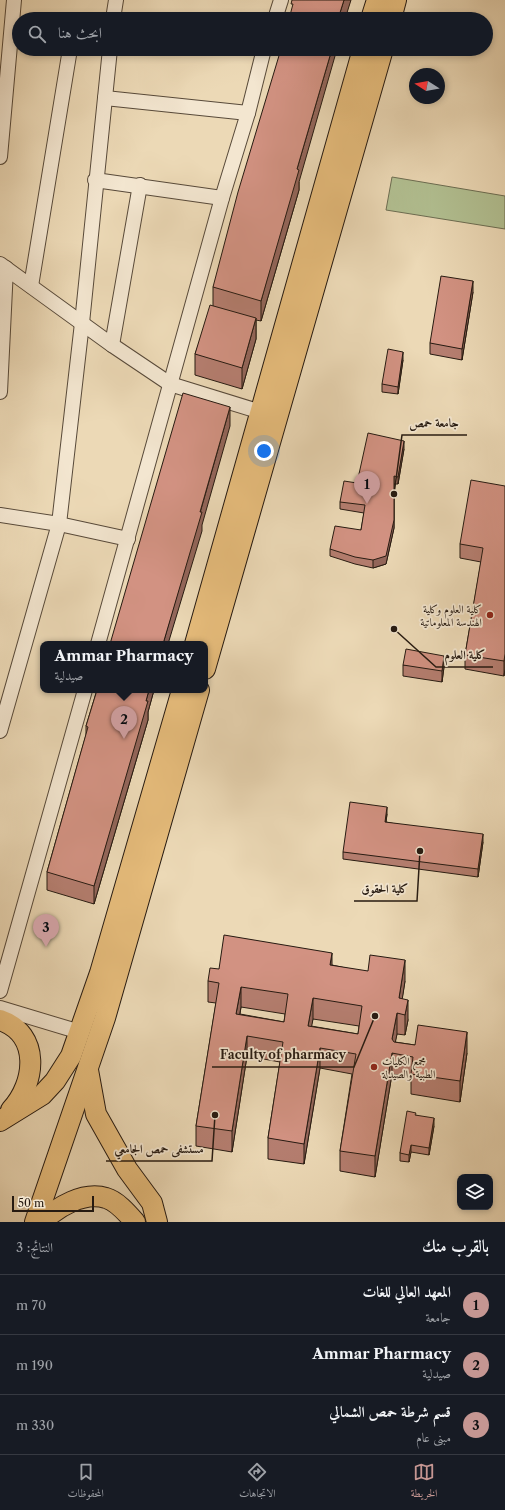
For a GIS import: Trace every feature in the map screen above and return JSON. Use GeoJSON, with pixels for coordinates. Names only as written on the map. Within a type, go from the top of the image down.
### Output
{"type":"FeatureCollection","features":[{"type":"Feature","properties":{"kind":"highway"},"geometry":{"type":"LineString","coordinates":[[373,12],[376,0]]}},
{"type":"Feature","properties":{"kind":"highway"},"geometry":{"type":"LineString","coordinates":[[393,12],[396,0]]}},
{"type":"Feature","properties":{"kind":"highway"},"geometry":{"type":"LineString","coordinates":[[196,641],[361,56]]}},
{"type":"Feature","properties":{"kind":"highway"},"geometry":{"type":"LineString","coordinates":[[208,659],[381,56]]}},
{"type":"Feature","properties":{"kind":"highway"},"geometry":{"type":"LineString","coordinates":[[1,1120],[42,1095],[55,1081],[71,1056],[100,973],[181,693]]}},
{"type":"Feature","properties":{"kind":"highway"},"geometry":{"type":"LineString","coordinates":[[35,1222],[105,1018],[198,693]]}},
{"type":"Feature","properties":{"kind":"highway"},"geometry":{"type":"LineString","coordinates":[[0,1020],[10,1023],[20,1032],[27,1043],[31,1060],[28,1083],[21,1099],[1,1120]]}},
{"type":"Feature","properties":{"kind":"highway"},"geometry":{"type":"LineString","coordinates":[[88,1067],[96,1114],[127,1169],[152,1203],[157,1222]]}},
{"type":"Feature","properties":{"kind":"highway"},"geometry":{"type":"LineString","coordinates":[[42,1222],[51,1213],[69,1202],[90,1197],[107,1198],[122,1209],[135,1222]]}},
{"type":"Feature","properties":{"kind":"street"},"geometry":{"type":"LineString","coordinates":[[0,157],[10,21],[14,0]]}},
{"type":"Feature","properties":{"kind":"street"},"geometry":{"type":"LineString","coordinates":[[115,12],[116,0]]}},
{"type":"Feature","properties":{"kind":"street"},"geometry":{"type":"LineString","coordinates":[[277,12],[281,0]]}},
{"type":"Feature","properties":{"kind":"street"},"geometry":{"type":"LineString","coordinates":[[31,286],[69,56]]}},
{"type":"Feature","properties":{"kind":"street"},"geometry":{"type":"LineString","coordinates":[[0,731],[58,524],[82,323],[95,180],[109,56]]}},
{"type":"Feature","properties":{"kind":"street"},"geometry":{"type":"LineString","coordinates":[[99,641],[222,198],[248,113],[262,56]]}},
{"type":"Feature","properties":{"kind":"street"},"geometry":{"type":"LineString","coordinates":[[105,98],[248,113]]}},
{"type":"Feature","properties":{"kind":"street"},"geometry":{"type":"LineString","coordinates":[[95,180],[222,198]]}},
{"type":"Feature","properties":{"kind":"street"},"geometry":{"type":"LineString","coordinates":[[112,345],[140,186]]}},
{"type":"Feature","properties":{"kind":"street"},"geometry":{"type":"LineString","coordinates":[[3,266],[112,345],[170,384],[261,412]]}},
{"type":"Feature","properties":{"kind":"street"},"geometry":{"type":"LineString","coordinates":[[0,392],[3,266]]}},
{"type":"Feature","properties":{"kind":"street"},"geometry":{"type":"LineString","coordinates":[[0,515],[58,524],[128,538]]}},
{"type":"Feature","properties":{"kind":"street"},"geometry":{"type":"LineString","coordinates":[[0,991],[84,693]]}},
{"type":"Feature","properties":{"kind":"street"},"geometry":{"type":"LineString","coordinates":[[0,1008],[80,1032]]}},
{"type":"Feature","properties":{"kind":"green space"},"geometry":{"type":"Polygon","coordinates":[[[392,177],[505,196],[505,229],[386,210],[392,177]]]}},
{"type":"Feature","properties":{"kind":"building"},"geometry":{"type":"Polygon","coordinates":[[[292,0],[344,0],[340,12],[291,12],[293,4],[291,4],[292,0]]]}},
{"type":"Feature","properties":{"kind":"building"},"geometry":{"type":"Polygon","coordinates":[[[279,56],[330,56],[261,301],[213,287],[238,192],[279,56]]]}},
{"type":"Feature","properties":{"kind":"building"},"geometry":{"type":"Polygon","coordinates":[[[441,276],[473,281],[462,349],[430,343],[441,276]]]}},
{"type":"Feature","properties":{"kind":"building"},"geometry":{"type":"Polygon","coordinates":[[[210,305],[256,318],[242,368],[195,354],[210,305]]]}},
{"type":"Feature","properties":{"kind":"building"},"geometry":{"type":"Polygon","coordinates":[[[388,349],[403,352],[398,387],[382,384],[388,349]]]}},
{"type":"Feature","properties":{"kind":"building"},"geometry":{"type":"Polygon","coordinates":[[[183,393],[230,407],[200,512],[202,512],[164,641],[111,641],[183,393]]]}},
{"type":"Feature","properties":{"kind":"building"},"geometry":{"type":"Polygon","coordinates":[[[368,433],[404,441],[398,477],[394,476],[394,520],[386,556],[373,560],[355,557],[330,549],[335,526],[361,530],[365,505],[340,502],[344,481],[357,483],[368,433]]]}},
{"type":"Feature","properties":{"kind":"building","name":"كلية العلوم وكلية الهندسة المعلوماتية"},"geometry":{"type":"Polygon","coordinates":[[[471,480],[505,486],[504,661],[465,655],[483,548],[460,544],[471,480]]]}},
{"type":"Feature","properties":{"kind":"building"},"geometry":{"type":"Polygon","coordinates":[[[406,649],[444,656],[442,671],[403,665],[406,649]]]}},
{"type":"Feature","properties":{"kind":"building"},"geometry":{"type":"Polygon","coordinates":[[[96,693],[148,693],[146,701],[148,701],[94,886],[47,872],[88,727],[86,726],[96,693]]]}},
{"type":"Feature","properties":{"kind":"building"},"geometry":{"type":"Polygon","coordinates":[[[350,802],[387,807],[385,822],[483,834],[478,869],[343,852],[350,802]]]}},
{"type":"Feature","properties":{"kind":"building","name":"مجمع الكليات الطبية والصيدلة"},"geometry":{"type":"Polygon","coordinates":[[[224,935],[332,953],[330,965],[368,971],[370,955],[405,960],[399,998],[408,1000],[405,1015],[397,1013],[392,1039],[394,1042],[415,1045],[418,1025],[467,1032],[460,1081],[411,1074],[413,1057],[392,1053],[375,1156],[340,1151],[356,1054],[320,1048],[304,1144],[268,1138],[283,1042],[247,1036],[232,1131],[196,1126],[219,983],[208,981],[210,968],[219,969],[224,935]],[[241,987],[236,1014],[284,1022],[288,994],[241,987]],[[313,998],[308,1026],[358,1034],[362,1006],[313,998]]]}},
{"type":"Feature","properties":{"kind":"building"},"geometry":{"type":"Polygon","coordinates":[[[407,1111],[416,1113],[415,1115],[434,1118],[429,1148],[411,1145],[409,1155],[400,1153],[407,1111]]]}},
{"type":"Feature","properties":{"kind":"place","name":"جامعة حمص"},"geometry":{"type":"Point","coordinates":[394,494]}},
{"type":"Feature","properties":{"kind":"place","name":"المعهد العالي للغات"},"geometry":{"type":"Point","coordinates":[367,504]}},
{"type":"Feature","properties":{"kind":"place","name":"كلية العلوم وكلية الهندسة المعلوماتية"},"geometry":{"type":"Point","coordinates":[490,615]}},
{"type":"Feature","properties":{"kind":"place","name":"كلية العلوم"},"geometry":{"type":"Point","coordinates":[394,629]}},
{"type":"Feature","properties":{"kind":"place","name":"Ammar Pharmacy"},"geometry":{"type":"Point","coordinates":[124,739]}},
{"type":"Feature","properties":{"kind":"place","name":"كلية الحقوق"},"geometry":{"type":"Point","coordinates":[420,851]}},
{"type":"Feature","properties":{"kind":"place","name":"قسم شرطة حمص الشمالي"},"geometry":{"type":"Point","coordinates":[46,947]}},
{"type":"Feature","properties":{"kind":"place","name":"Faculty of pharmacy"},"geometry":{"type":"Point","coordinates":[375,1016]}},
{"type":"Feature","properties":{"kind":"place","name":"مجمع الكليات الطبية والصيدلة"},"geometry":{"type":"Point","coordinates":[374,1067]}},
{"type":"Feature","properties":{"kind":"place","name":"مستشفى حمص الجامعي"},"geometry":{"type":"Point","coordinates":[215,1115]}}]}
